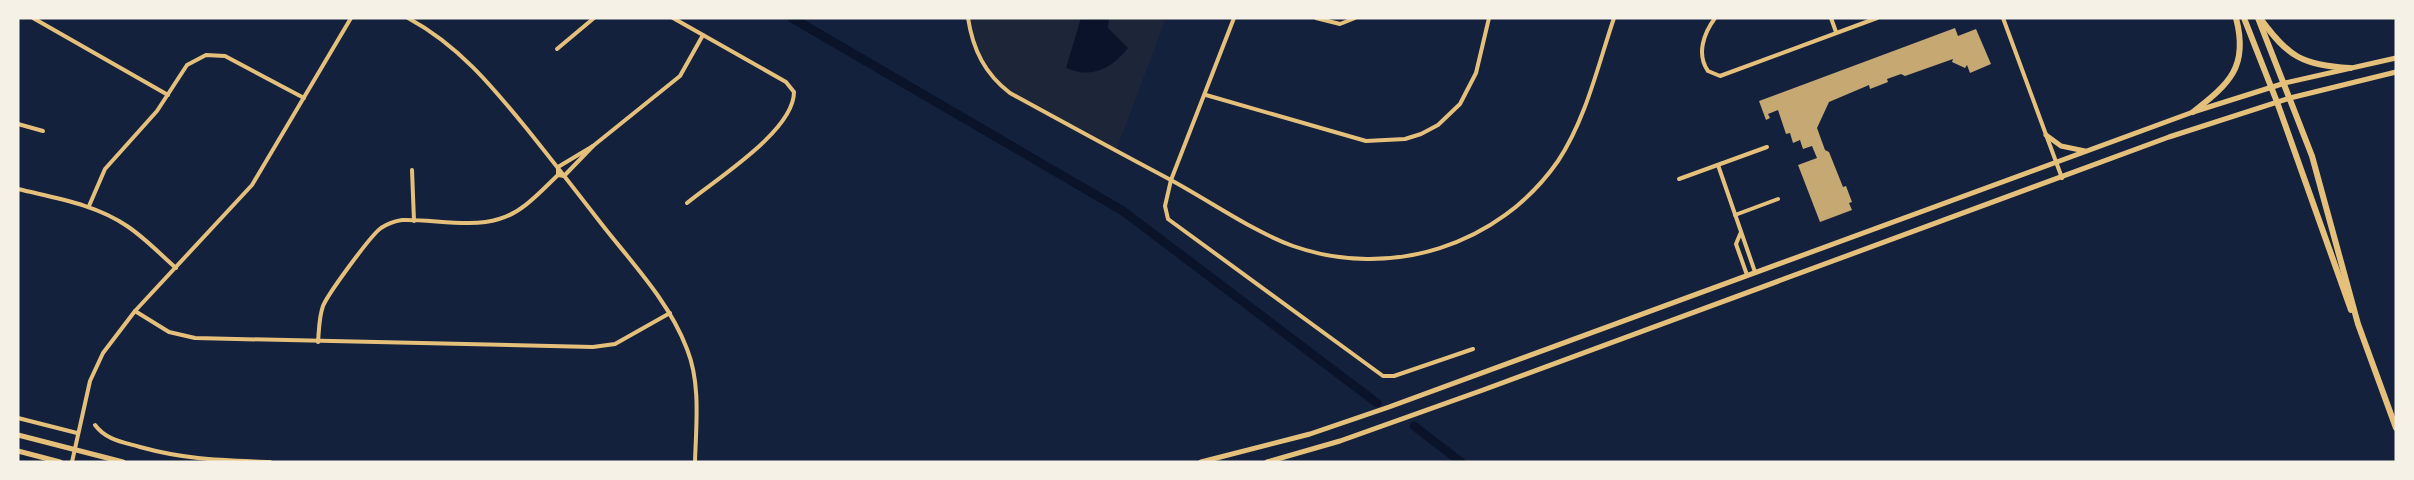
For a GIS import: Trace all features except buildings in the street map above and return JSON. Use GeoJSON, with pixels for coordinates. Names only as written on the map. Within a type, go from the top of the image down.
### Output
{"type":"FeatureCollection","features":[{"type":"Feature","properties":{"kind":"main road"},"geometry":{"type":"LineString","coordinates":[[2193,112],[2228,83],[2233,75],[2241,48],[2236,18]]}},
{"type":"Feature","properties":{"kind":"main road"},"geometry":{"type":"LineString","coordinates":[[2244,18],[2277,102],[2337,276],[2358,324],[2396,428]]}},
{"type":"Feature","properties":{"kind":"main road"},"geometry":{"type":"LineString","coordinates":[[2259,18],[2280,45],[2302,60],[2324,66],[2350,68]]}},
{"type":"Feature","properties":{"kind":"main road"},"geometry":{"type":"LineString","coordinates":[[2259,18],[2312,156],[2358,324]]}},
{"type":"Feature","properties":{"kind":"main road"},"geometry":{"type":"LineString","coordinates":[[2320,224],[2331,220]]}},
{"type":"Feature","properties":{"kind":"street"},"geometry":{"type":"LineString","coordinates":[[34,18],[168,95]]}},
{"type":"Feature","properties":{"kind":"street"},"geometry":{"type":"LineString","coordinates":[[72,462],[90,381],[95,367],[111,341],[135,311],[252,185],[351,18]]}},
{"type":"Feature","properties":{"kind":"street"},"geometry":{"type":"LineString","coordinates":[[408,18],[440,37],[474,66],[558,167],[670,313],[688,350],[695,384],[694,462]]}},
{"type":"Feature","properties":{"kind":"street"},"geometry":{"type":"LineString","coordinates":[[557,49],[594,18]]}},
{"type":"Feature","properties":{"kind":"street"},"geometry":{"type":"LineString","coordinates":[[672,18],[786,82],[793,88],[794,100],[776,132],[687,203]]}},
{"type":"Feature","properties":{"kind":"street"},"geometry":{"type":"LineString","coordinates":[[968,18],[979,58],[1000,86],[1010,93],[1279,240],[1331,256],[1392,258],[1431,252],[1449,246],[1501,218],[1535,189],[1558,161],[1581,114],[1614,18]]}},
{"type":"Feature","properties":{"kind":"street"},"geometry":{"type":"LineString","coordinates":[[1234,18],[1172,180],[1165,206],[1168,219],[1383,376],[1394,376],[1473,349]]}},
{"type":"Feature","properties":{"kind":"street"},"geometry":{"type":"LineString","coordinates":[[1316,18],[1340,24],[1355,18]]}},
{"type":"Feature","properties":{"kind":"street"},"geometry":{"type":"LineString","coordinates":[[1206,95],[1366,141],[1405,139],[1438,125],[1460,104],[1476,73],[1489,18]]}},
{"type":"Feature","properties":{"kind":"street"},"geometry":{"type":"LineString","coordinates":[[1715,18],[1705,34],[1702,58],[1708,70],[1720,76],[1877,18]]}},
{"type":"Feature","properties":{"kind":"street"},"geometry":{"type":"LineString","coordinates":[[1831,18],[1836,32]]}},
{"type":"Feature","properties":{"kind":"street"},"geometry":{"type":"LineString","coordinates":[[2003,18],[2062,178]]}},
{"type":"Feature","properties":{"kind":"street"},"geometry":{"type":"LineString","coordinates":[[564,176],[593,146],[680,76],[704,35]]}},
{"type":"Feature","properties":{"kind":"street"},"geometry":{"type":"LineString","coordinates":[[89,207],[105,169],[158,111],[181,74],[196,59],[211,54],[225,56],[304,98]]}},
{"type":"Feature","properties":{"kind":"street"},"geometry":{"type":"LineString","coordinates":[[1201,462],[1310,434],[1389,407],[2193,112],[2284,83],[2396,58]]}},
{"type":"Feature","properties":{"kind":"street"},"geometry":{"type":"LineString","coordinates":[[1268,462],[1340,441],[1451,401],[2169,137],[2290,98],[2396,72]]}},
{"type":"Feature","properties":{"kind":"street"},"geometry":{"type":"LineString","coordinates":[[18,124],[43,131]]}},
{"type":"Feature","properties":{"kind":"street"},"geometry":{"type":"LineString","coordinates":[[2046,135],[2061,146],[2086,151]]}},
{"type":"Feature","properties":{"kind":"street"},"geometry":{"type":"LineString","coordinates":[[558,167],[593,146]]}},
{"type":"Feature","properties":{"kind":"street"},"geometry":{"type":"LineString","coordinates":[[1679,178],[1767,147]]}},
{"type":"Feature","properties":{"kind":"street"},"geometry":{"type":"LineString","coordinates":[[1718,165],[1755,272]]}},
{"type":"Feature","properties":{"kind":"street"},"geometry":{"type":"LineString","coordinates":[[318,342],[324,303],[371,238],[383,226],[401,220],[482,222],[502,219],[524,206],[558,175],[558,167]]}},
{"type":"Feature","properties":{"kind":"street"},"geometry":{"type":"LineString","coordinates":[[412,170],[414,221]]}},
{"type":"Feature","properties":{"kind":"street"},"geometry":{"type":"LineString","coordinates":[[558,175],[564,176]]}},
{"type":"Feature","properties":{"kind":"street"},"geometry":{"type":"LineString","coordinates":[[18,189],[89,207],[126,225],[176,268]]}},
{"type":"Feature","properties":{"kind":"street"},"geometry":{"type":"LineString","coordinates":[[1736,215],[1778,199]]}},
{"type":"Feature","properties":{"kind":"street"},"geometry":{"type":"LineString","coordinates":[[1741,232],[1736,244],[1747,275]]}},
{"type":"Feature","properties":{"kind":"street"},"geometry":{"type":"LineString","coordinates":[[135,311],[169,332],[182,336],[318,342],[593,347],[615,344],[670,313]]}},
{"type":"Feature","properties":{"kind":"street"},"geometry":{"type":"LineString","coordinates":[[18,418],[77,433]]}},
{"type":"Feature","properties":{"kind":"street"},"geometry":{"type":"LineString","coordinates":[[95,425],[106,436],[159,453],[194,459],[270,462]]}},
{"type":"Feature","properties":{"kind":"street"},"geometry":{"type":"LineString","coordinates":[[18,435],[123,462]]}},
{"type":"Feature","properties":{"kind":"street"},"geometry":{"type":"LineString","coordinates":[[18,451],[60,462]]}},
{"type":"Feature","properties":{"kind":"shaded area"},"geometry":{"type":"Polygon","coordinates":[[[969,18],[1166,18],[1115,153],[1005,94],[981,62],[969,18]]]}},
{"type":"Feature","properties":{"kind":"shaded area"},"geometry":{"type":"Polygon","coordinates":[[[1081,18],[1109,18],[1108,28],[1128,48],[1115,62],[1100,70],[1084,72],[1066,68],[1081,18]]]}},
{"type":"Feature","properties":{"kind":"waterway"},"geometry":{"type":"LineString","coordinates":[[792,18],[1123,211],[1377,403]]}},
{"type":"Feature","properties":{"kind":"waterway"},"geometry":{"type":"LineString","coordinates":[[1414,426],[1461,462]]}}]}
